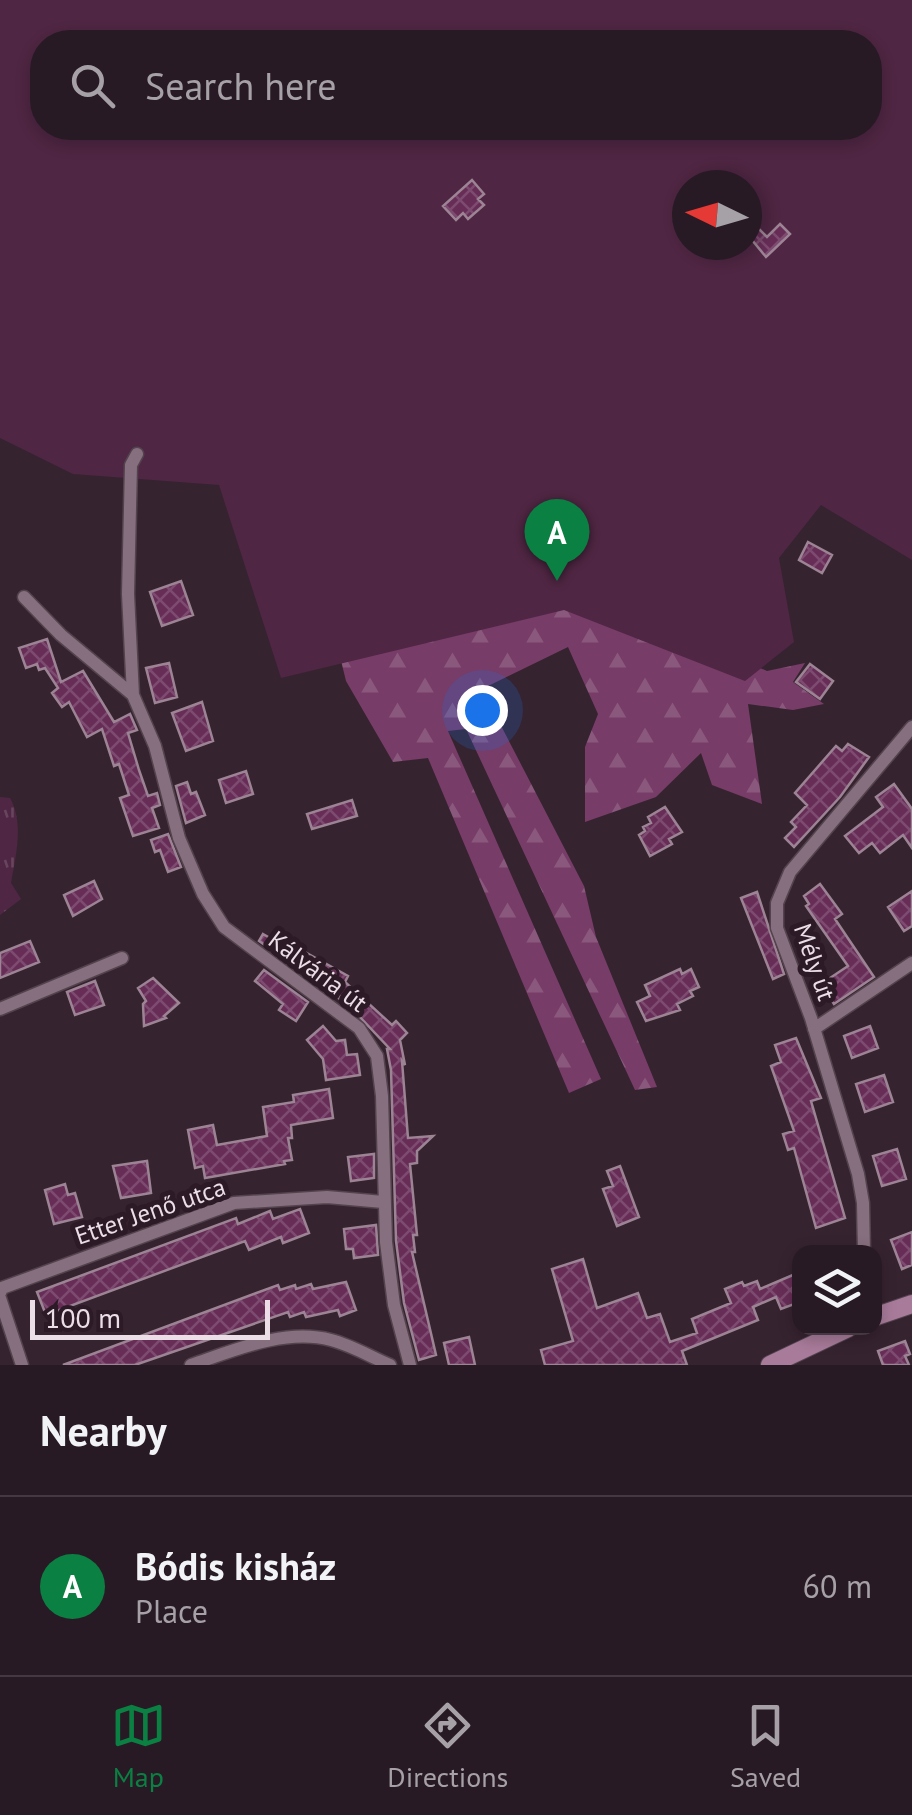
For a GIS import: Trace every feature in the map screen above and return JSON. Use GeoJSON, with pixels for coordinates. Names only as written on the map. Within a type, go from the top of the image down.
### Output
{"type":"FeatureCollection","features":[{"type":"Feature","properties":{"kind":"main road"},"geometry":{"type":"LineString","coordinates":[[882,1314],[912,1304]]}},
{"type":"Feature","properties":{"kind":"main road"},"geometry":{"type":"LineString","coordinates":[[770,1365],[830,1335]]}},
{"type":"Feature","properties":{"kind":"street","name":"Kálvária út"},"geometry":{"type":"LineString","coordinates":[[134,460],[128,594],[134,695],[155,746],[179,838],[203,894],[224,926],[250,950],[340,1012],[371,1044],[380,1068],[382,1202],[394,1305],[410,1365]]}},
{"type":"Feature","properties":{"kind":"street","name":"Kálvária út"},"geometry":{"type":"LineString","coordinates":[[24,597],[62,635],[134,695]]}},
{"type":"Feature","properties":{"kind":"street","name":"Mély út"},"geometry":{"type":"LineString","coordinates":[[863,1245],[858,1174],[814,1029],[777,928],[780,891],[790,872],[912,727]]}},
{"type":"Feature","properties":{"kind":"street"},"geometry":{"type":"LineString","coordinates":[[0,1008],[122,958]]}},
{"type":"Feature","properties":{"kind":"street"},"geometry":{"type":"LineString","coordinates":[[814,1029],[912,963]]}},
{"type":"Feature","properties":{"kind":"street","name":"Etter Jenő utca"},"geometry":{"type":"LineString","coordinates":[[22,1365],[0,1295],[2,1288],[234,1203],[327,1197],[382,1202]]}},
{"type":"Feature","properties":{"kind":"street"},"geometry":{"type":"LineString","coordinates":[[192,1365],[245,1346],[295,1336],[332,1340],[390,1365]]}},
{"type":"Feature","properties":{"kind":"green space"},"geometry":{"type":"Polygon","coordinates":[[[0,0],[30,30],[30,119],[0,0]]]}},
{"type":"Feature","properties":{"kind":"green space"},"geometry":{"type":"Polygon","coordinates":[[[0,0],[912,0],[912,560],[821,505],[779,558],[794,642],[745,681],[564,610],[281,678],[219,485],[73,474],[0,438],[0,0]]]}},
{"type":"Feature","properties":{"kind":"green space"},"geometry":{"type":"Polygon","coordinates":[[[35,140],[58,140],[742,660],[767,671],[805,663],[793,682],[824,704],[793,710],[748,704],[762,804],[712,785],[701,753],[656,797],[585,822],[585,747],[598,714],[568,647],[482,689],[584,886],[596,937],[657,1087],[635,1090],[466,729],[448,731],[601,1079],[569,1093],[428,758],[393,762],[346,681],[336,640],[216,440],[119,472],[35,140]]]}},
{"type":"Feature","properties":{"kind":"green space"},"geometry":{"type":"Polygon","coordinates":[[[0,797],[10,798],[17,818],[11,883],[21,899],[0,915],[0,797]]]}},
{"type":"Feature","properties":{"kind":"building"},"geometry":{"type":"Polygon","coordinates":[[[472,180],[484,194],[478,199],[484,205],[468,219],[463,213],[456,220],[443,206],[472,180]]]}},
{"type":"Feature","properties":{"kind":"building"},"geometry":{"type":"Polygon","coordinates":[[[780,224],[790,234],[766,257],[762,252],[762,232],[767,237],[780,224]]]}},
{"type":"Feature","properties":{"kind":"building"},"geometry":{"type":"Polygon","coordinates":[[[808,542],[832,555],[822,573],[799,560],[808,542]]]}},
{"type":"Feature","properties":{"kind":"building"},"geometry":{"type":"Polygon","coordinates":[[[181,581],[193,615],[162,626],[150,592],[181,581]]]}},
{"type":"Feature","properties":{"kind":"building"},"geometry":{"type":"Polygon","coordinates":[[[47,639],[61,682],[83,671],[114,722],[130,714],[137,730],[128,733],[139,770],[148,796],[157,793],[160,805],[152,808],[159,828],[133,836],[120,798],[129,795],[102,729],[87,737],[69,702],[62,707],[52,693],[58,688],[45,668],[39,670],[37,664],[26,668],[19,648],[47,639]]]}},
{"type":"Feature","properties":{"kind":"building"},"geometry":{"type":"Polygon","coordinates":[[[169,663],[177,697],[155,703],[146,668],[169,663]]]}},
{"type":"Feature","properties":{"kind":"building"},"geometry":{"type":"Polygon","coordinates":[[[810,664],[833,681],[820,699],[796,682],[810,664]]]}},
{"type":"Feature","properties":{"kind":"building"},"geometry":{"type":"Polygon","coordinates":[[[202,702],[213,741],[186,751],[172,713],[202,702]]]}},
{"type":"Feature","properties":{"kind":"building"},"geometry":{"type":"Polygon","coordinates":[[[848,744],[869,757],[840,797],[794,847],[785,838],[796,827],[791,822],[807,805],[795,793],[836,746],[842,751],[848,744]]]}},
{"type":"Feature","properties":{"kind":"building"},"geometry":{"type":"Polygon","coordinates":[[[246,771],[253,794],[226,803],[219,780],[246,771]]]}},
{"type":"Feature","properties":{"kind":"building"},"geometry":{"type":"Polygon","coordinates":[[[187,782],[191,794],[196,792],[205,815],[186,823],[176,786],[187,782]]]}},
{"type":"Feature","properties":{"kind":"building"},"geometry":{"type":"Polygon","coordinates":[[[894,784],[912,809],[912,848],[903,835],[880,853],[872,843],[859,853],[845,836],[883,807],[876,797],[894,784]]]}},
{"type":"Feature","properties":{"kind":"building"},"geometry":{"type":"Polygon","coordinates":[[[352,800],[357,816],[312,829],[307,814],[352,800]]]}},
{"type":"Feature","properties":{"kind":"building"},"geometry":{"type":"Polygon","coordinates":[[[665,807],[682,832],[669,839],[672,844],[650,856],[639,835],[651,823],[648,817],[665,807]]]}},
{"type":"Feature","properties":{"kind":"building"},"geometry":{"type":"Polygon","coordinates":[[[168,834],[181,867],[168,872],[160,850],[155,852],[151,840],[168,834]]]}},
{"type":"Feature","properties":{"kind":"building"},"geometry":{"type":"Polygon","coordinates":[[[94,881],[102,899],[73,916],[64,895],[94,881]]]}},
{"type":"Feature","properties":{"kind":"building"},"geometry":{"type":"Polygon","coordinates":[[[820,884],[842,914],[835,919],[874,977],[834,1004],[821,984],[848,966],[806,906],[809,904],[804,896],[820,884]]]}},
{"type":"Feature","properties":{"kind":"building"},"geometry":{"type":"Polygon","coordinates":[[[912,891],[912,926],[904,931],[888,907],[912,891]]]}},
{"type":"Feature","properties":{"kind":"building"},"geometry":{"type":"Polygon","coordinates":[[[757,892],[784,974],[773,979],[741,898],[757,892]]]}},
{"type":"Feature","properties":{"kind":"building"},"geometry":{"type":"Polygon","coordinates":[[[263,934],[348,976],[345,982],[392,1025],[396,1021],[407,1033],[400,1040],[408,1138],[433,1136],[417,1151],[417,1163],[410,1164],[417,1235],[413,1235],[412,1252],[436,1355],[419,1360],[404,1303],[396,1241],[390,1049],[340,996],[259,941],[263,934]]]}},
{"type":"Feature","properties":{"kind":"building"},"geometry":{"type":"Polygon","coordinates":[[[30,941],[39,962],[0,978],[0,953],[30,941]]]}},
{"type":"Feature","properties":{"kind":"building"},"geometry":{"type":"Polygon","coordinates":[[[680,969],[682,974],[691,969],[699,987],[690,991],[693,996],[677,1004],[680,1010],[646,1021],[637,1002],[650,996],[645,985],[680,969]]]}},
{"type":"Feature","properties":{"kind":"building"},"geometry":{"type":"Polygon","coordinates":[[[264,970],[308,1002],[296,1021],[279,1010],[283,1004],[255,981],[264,970]]]}},
{"type":"Feature","properties":{"kind":"building"},"geometry":{"type":"Polygon","coordinates":[[[153,978],[179,1003],[166,1018],[144,1026],[146,1001],[138,988],[153,978]]]}},
{"type":"Feature","properties":{"kind":"building"},"geometry":{"type":"Polygon","coordinates":[[[95,981],[104,1005],[75,1015],[67,992],[95,981]]]}},
{"type":"Feature","properties":{"kind":"building"},"geometry":{"type":"Polygon","coordinates":[[[323,1026],[336,1041],[345,1040],[347,1055],[357,1054],[360,1075],[326,1080],[323,1059],[307,1040],[323,1026]]]}},
{"type":"Feature","properties":{"kind":"building"},"geometry":{"type":"Polygon","coordinates":[[[870,1026],[878,1048],[852,1058],[844,1036],[870,1026]]]}},
{"type":"Feature","properties":{"kind":"building"},"geometry":{"type":"Polygon","coordinates":[[[796,1038],[821,1098],[811,1101],[845,1218],[816,1228],[794,1148],[788,1150],[783,1134],[794,1131],[771,1066],[781,1062],[775,1045],[796,1038]]]}},
{"type":"Feature","properties":{"kind":"building"},"geometry":{"type":"Polygon","coordinates":[[[884,1075],[893,1102],[865,1112],[856,1084],[884,1075]]]}},
{"type":"Feature","properties":{"kind":"building"},"geometry":{"type":"Polygon","coordinates":[[[329,1089],[333,1118],[291,1125],[292,1138],[288,1138],[292,1160],[205,1178],[203,1166],[195,1168],[188,1130],[213,1125],[217,1145],[267,1136],[263,1107],[294,1102],[293,1095],[329,1089]]]}},
{"type":"Feature","properties":{"kind":"building"},"geometry":{"type":"Polygon","coordinates":[[[897,1149],[906,1179],[882,1186],[873,1156],[897,1149]]]}},
{"type":"Feature","properties":{"kind":"building"},"geometry":{"type":"Polygon","coordinates":[[[374,1154],[374,1178],[351,1181],[348,1157],[374,1154]]]}},
{"type":"Feature","properties":{"kind":"building"},"geometry":{"type":"Polygon","coordinates":[[[147,1161],[151,1193],[121,1198],[113,1166],[147,1161]]]}},
{"type":"Feature","properties":{"kind":"building"},"geometry":{"type":"Polygon","coordinates":[[[620,1166],[639,1217],[617,1226],[603,1189],[613,1186],[607,1171],[620,1166]]]}},
{"type":"Feature","properties":{"kind":"building"},"geometry":{"type":"Polygon","coordinates":[[[65,1184],[68,1195],[75,1193],[82,1217],[54,1224],[45,1190],[65,1184]]]}},
{"type":"Feature","properties":{"kind":"building"},"geometry":{"type":"Polygon","coordinates":[[[300,1209],[309,1233],[283,1243],[281,1237],[249,1250],[245,1241],[46,1315],[37,1292],[236,1218],[238,1224],[270,1211],[273,1219],[300,1209]]]}},
{"type":"Feature","properties":{"kind":"building"},"geometry":{"type":"Polygon","coordinates":[[[376,1225],[378,1255],[354,1258],[353,1249],[346,1249],[344,1229],[376,1225]]]}},
{"type":"Feature","properties":{"kind":"building"},"geometry":{"type":"Polygon","coordinates":[[[912,1232],[912,1265],[902,1269],[891,1240],[912,1232]]]}},
{"type":"Feature","properties":{"kind":"building"},"geometry":{"type":"Polygon","coordinates":[[[583,1259],[597,1308],[638,1293],[647,1318],[660,1314],[670,1342],[697,1333],[692,1319],[731,1303],[725,1289],[742,1282],[744,1286],[757,1281],[760,1289],[792,1275],[792,1305],[781,1309],[776,1297],[753,1307],[758,1320],[682,1351],[687,1365],[545,1365],[541,1350],[573,1341],[552,1269],[583,1259]]]}},
{"type":"Feature","properties":{"kind":"building"},"geometry":{"type":"Polygon","coordinates":[[[346,1282],[356,1310],[340,1316],[338,1310],[306,1317],[304,1312],[290,1317],[288,1312],[135,1365],[63,1365],[278,1285],[280,1290],[311,1284],[313,1289],[346,1282]]]}},
{"type":"Feature","properties":{"kind":"building"},"geometry":{"type":"Polygon","coordinates":[[[469,1337],[475,1365],[449,1365],[444,1343],[469,1337]]]}},
{"type":"Feature","properties":{"kind":"building"},"geometry":{"type":"Polygon","coordinates":[[[905,1341],[909,1365],[883,1365],[878,1351],[905,1341]]]}},
{"type":"Feature","properties":{"kind":"place","name":"Bódis kisház"},"geometry":{"type":"Point","coordinates":[557,581]}}]}
